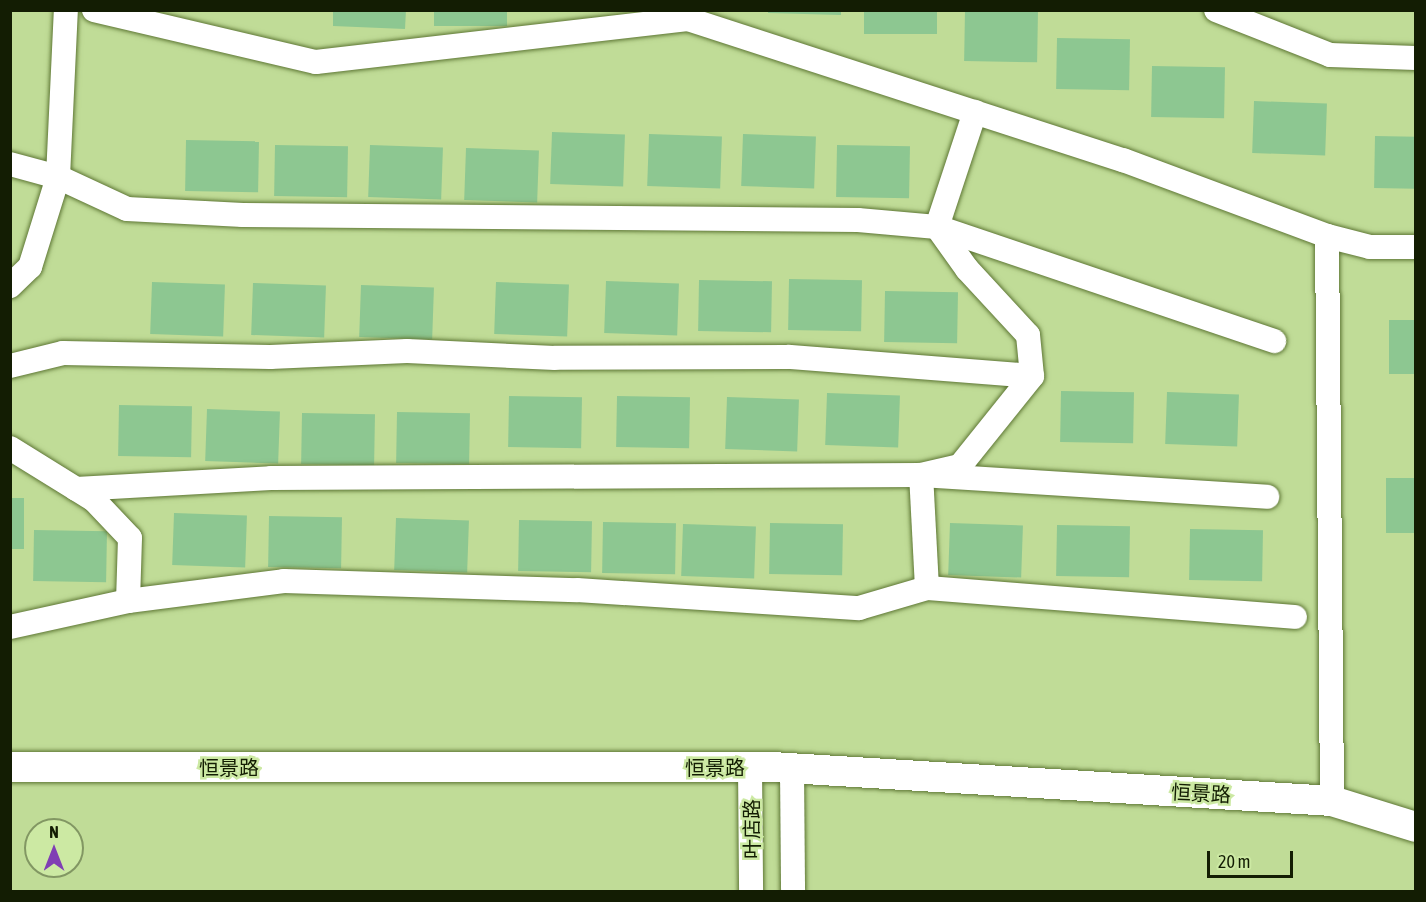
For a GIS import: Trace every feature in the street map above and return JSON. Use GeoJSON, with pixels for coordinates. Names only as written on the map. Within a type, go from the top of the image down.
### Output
{"type":"FeatureCollection","features":[{"type":"Feature","properties":{"kind":"street"},"geometry":{"type":"LineString","coordinates":[[10,286],[58,177],[66,10]]}},
{"type":"Feature","properties":{"kind":"street"},"geometry":{"type":"LineString","coordinates":[[94,10],[316,62],[688,19],[1123,160],[1327,236],[1370,247],[1416,247]]}},
{"type":"Feature","properties":{"kind":"street"},"geometry":{"type":"LineString","coordinates":[[1216,10],[1330,55],[1416,58]]}},
{"type":"Feature","properties":{"kind":"street"},"geometry":{"type":"LineString","coordinates":[[937,227],[975,112]]}},
{"type":"Feature","properties":{"kind":"street"},"geometry":{"type":"LineString","coordinates":[[10,164],[58,177],[127,209],[302,216],[858,220],[937,227],[1274,341]]}},
{"type":"Feature","properties":{"kind":"street"},"geometry":{"type":"LineString","coordinates":[[921,475],[960,466],[1032,376],[1028,335],[967,269],[937,227]]}},
{"type":"Feature","properties":{"kind":"street"},"geometry":{"type":"LineString","coordinates":[[1327,236],[1332,801]]}},
{"type":"Feature","properties":{"kind":"street"},"geometry":{"type":"LineString","coordinates":[[10,366],[63,353],[270,357],[407,351],[555,358],[788,357],[1032,376]]}},
{"type":"Feature","properties":{"kind":"street"},"geometry":{"type":"LineString","coordinates":[[10,448],[94,500],[130,538],[128,601]]}},
{"type":"Feature","properties":{"kind":"street"},"geometry":{"type":"LineString","coordinates":[[921,475],[927,588]]}},
{"type":"Feature","properties":{"kind":"street"},"geometry":{"type":"LineString","coordinates":[[76,489],[271,478],[921,475],[1267,497]]}},
{"type":"Feature","properties":{"kind":"street"},"geometry":{"type":"LineString","coordinates":[[10,627],[128,601],[284,581],[576,590],[859,608],[927,588],[1295,617]]}},
{"type":"Feature","properties":{"kind":"street","name":"恒景路"},"geometry":{"type":"LineString","coordinates":[[10,767],[750,767],[1332,801],[1416,827]]}},
{"type":"Feature","properties":{"kind":"street","name":"叶店路"},"geometry":{"type":"LineString","coordinates":[[750,767],[751,891]]}},
{"type":"Feature","properties":{"kind":"street"},"geometry":{"type":"LineString","coordinates":[[792,769],[793,891]]}},
{"type":"Feature","properties":{"kind":"building"},"geometry":{"type":"Polygon","coordinates":[[[333,10],[406,10],[405,29],[333,26],[333,10]]]}},
{"type":"Feature","properties":{"kind":"building"},"geometry":{"type":"Polygon","coordinates":[[[434,10],[507,10],[507,26],[434,26],[434,10]]]}},
{"type":"Feature","properties":{"kind":"building"},"geometry":{"type":"Polygon","coordinates":[[[768,10],[841,10],[841,15],[768,13],[768,10]]]}},
{"type":"Feature","properties":{"kind":"building"},"geometry":{"type":"Polygon","coordinates":[[[864,10],[937,10],[937,34],[864,34],[864,10]]]}},
{"type":"Feature","properties":{"kind":"building"},"geometry":{"type":"Polygon","coordinates":[[[965,10],[1038,11],[1037,62],[964,61],[965,10]]]}},
{"type":"Feature","properties":{"kind":"building"},"geometry":{"type":"Polygon","coordinates":[[[1057,38],[1130,39],[1129,90],[1056,89],[1057,38]]]}},
{"type":"Feature","properties":{"kind":"building"},"geometry":{"type":"Polygon","coordinates":[[[1152,66],[1225,67],[1224,118],[1151,117],[1152,66]]]}},
{"type":"Feature","properties":{"kind":"building"},"geometry":{"type":"Polygon","coordinates":[[[1254,101],[1327,104],[1325,156],[1252,153],[1254,101]]]}},
{"type":"Feature","properties":{"kind":"building"},"geometry":{"type":"Polygon","coordinates":[[[552,132],[625,135],[623,187],[550,184],[552,132]]]}},
{"type":"Feature","properties":{"kind":"building"},"geometry":{"type":"Polygon","coordinates":[[[649,134],[722,137],[720,189],[647,186],[649,134]]]}},
{"type":"Feature","properties":{"kind":"building"},"geometry":{"type":"Polygon","coordinates":[[[743,134],[816,137],[814,189],[741,186],[743,134]]]}},
{"type":"Feature","properties":{"kind":"building"},"geometry":{"type":"Polygon","coordinates":[[[1375,136],[1416,137],[1415,189],[1374,188],[1375,136]]]}},
{"type":"Feature","properties":{"kind":"building"},"geometry":{"type":"Polygon","coordinates":[[[186,140],[259,141],[258,192],[185,191],[186,140]]]}},
{"type":"Feature","properties":{"kind":"building"},"geometry":{"type":"Polygon","coordinates":[[[275,145],[348,146],[347,197],[274,196],[275,145]]]}},
{"type":"Feature","properties":{"kind":"building"},"geometry":{"type":"Polygon","coordinates":[[[370,145],[443,148],[441,200],[368,197],[370,145]]]}},
{"type":"Feature","properties":{"kind":"building"},"geometry":{"type":"Polygon","coordinates":[[[837,145],[910,146],[909,198],[836,197],[837,145]]]}},
{"type":"Feature","properties":{"kind":"building"},"geometry":{"type":"Polygon","coordinates":[[[466,148],[539,151],[537,203],[464,200],[466,148]]]}},
{"type":"Feature","properties":{"kind":"building"},"geometry":{"type":"Polygon","coordinates":[[[789,279],[862,280],[861,331],[788,330],[789,279]]]}},
{"type":"Feature","properties":{"kind":"building"},"geometry":{"type":"Polygon","coordinates":[[[699,280],[772,281],[771,332],[698,331],[699,280]]]}},
{"type":"Feature","properties":{"kind":"building"},"geometry":{"type":"Polygon","coordinates":[[[606,281],[679,284],[677,336],[604,333],[606,281]]]}},
{"type":"Feature","properties":{"kind":"building"},"geometry":{"type":"Polygon","coordinates":[[[152,282],[225,285],[223,337],[150,334],[152,282]]]}},
{"type":"Feature","properties":{"kind":"building"},"geometry":{"type":"Polygon","coordinates":[[[496,282],[569,285],[567,337],[494,334],[496,282]]]}},
{"type":"Feature","properties":{"kind":"building"},"geometry":{"type":"Polygon","coordinates":[[[253,283],[326,286],[324,338],[251,335],[253,283]]]}},
{"type":"Feature","properties":{"kind":"building"},"geometry":{"type":"Polygon","coordinates":[[[361,285],[434,288],[432,340],[359,337],[361,285]]]}},
{"type":"Feature","properties":{"kind":"building"},"geometry":{"type":"Polygon","coordinates":[[[885,291],[958,292],[957,343],[884,342],[885,291]]]}},
{"type":"Feature","properties":{"kind":"building"},"geometry":{"type":"Polygon","coordinates":[[[1389,320],[1416,320],[1416,374],[1389,374],[1389,320]]]}},
{"type":"Feature","properties":{"kind":"building"},"geometry":{"type":"Polygon","coordinates":[[[1061,391],[1134,392],[1133,443],[1060,442],[1061,391]]]}},
{"type":"Feature","properties":{"kind":"building"},"geometry":{"type":"Polygon","coordinates":[[[1167,392],[1239,395],[1237,446],[1165,444],[1167,392]]]}},
{"type":"Feature","properties":{"kind":"building"},"geometry":{"type":"Polygon","coordinates":[[[827,393],[900,396],[898,448],[825,445],[827,393]]]}},
{"type":"Feature","properties":{"kind":"building"},"geometry":{"type":"Polygon","coordinates":[[[509,396],[582,397],[581,448],[508,447],[509,396]]]}},
{"type":"Feature","properties":{"kind":"building"},"geometry":{"type":"Polygon","coordinates":[[[617,396],[690,397],[689,448],[616,447],[617,396]]]}},
{"type":"Feature","properties":{"kind":"building"},"geometry":{"type":"Polygon","coordinates":[[[727,397],[799,400],[797,451],[725,449],[727,397]]]}},
{"type":"Feature","properties":{"kind":"building"},"geometry":{"type":"Polygon","coordinates":[[[119,405],[192,406],[191,457],[118,456],[119,405]]]}},
{"type":"Feature","properties":{"kind":"building"},"geometry":{"type":"Polygon","coordinates":[[[207,409],[280,412],[278,464],[205,461],[207,409]]]}},
{"type":"Feature","properties":{"kind":"building"},"geometry":{"type":"Polygon","coordinates":[[[397,412],[470,413],[469,464],[396,463],[397,412]]]}},
{"type":"Feature","properties":{"kind":"building"},"geometry":{"type":"Polygon","coordinates":[[[302,413],[375,414],[374,465],[301,464],[302,413]]]}},
{"type":"Feature","properties":{"kind":"building"},"geometry":{"type":"Polygon","coordinates":[[[1386,478],[1416,478],[1416,533],[1386,533],[1386,478]]]}},
{"type":"Feature","properties":{"kind":"building"},"geometry":{"type":"Polygon","coordinates":[[[10,498],[24,498],[24,549],[10,549],[10,498]]]}},
{"type":"Feature","properties":{"kind":"building"},"geometry":{"type":"Polygon","coordinates":[[[174,513],[247,516],[245,568],[172,565],[174,513]]]}},
{"type":"Feature","properties":{"kind":"building"},"geometry":{"type":"Polygon","coordinates":[[[269,516],[342,517],[341,568],[268,567],[269,516]]]}},
{"type":"Feature","properties":{"kind":"building"},"geometry":{"type":"Polygon","coordinates":[[[396,518],[469,521],[467,573],[394,570],[396,518]]]}},
{"type":"Feature","properties":{"kind":"building"},"geometry":{"type":"Polygon","coordinates":[[[519,520],[592,521],[591,572],[518,571],[519,520]]]}},
{"type":"Feature","properties":{"kind":"building"},"geometry":{"type":"Polygon","coordinates":[[[603,522],[676,523],[675,574],[602,573],[603,522]]]}},
{"type":"Feature","properties":{"kind":"building"},"geometry":{"type":"Polygon","coordinates":[[[770,523],[843,524],[842,575],[769,574],[770,523]]]}},
{"type":"Feature","properties":{"kind":"building"},"geometry":{"type":"Polygon","coordinates":[[[950,523],[1023,526],[1021,578],[948,575],[950,523]]]}},
{"type":"Feature","properties":{"kind":"building"},"geometry":{"type":"Polygon","coordinates":[[[683,524],[756,527],[754,579],[681,576],[683,524]]]}},
{"type":"Feature","properties":{"kind":"building"},"geometry":{"type":"Polygon","coordinates":[[[1057,525],[1130,526],[1129,577],[1056,576],[1057,525]]]}},
{"type":"Feature","properties":{"kind":"building"},"geometry":{"type":"Polygon","coordinates":[[[1190,529],[1263,530],[1262,581],[1189,580],[1190,529]]]}},
{"type":"Feature","properties":{"kind":"building"},"geometry":{"type":"Polygon","coordinates":[[[34,530],[107,531],[106,582],[33,581],[34,530]]]}}]}
